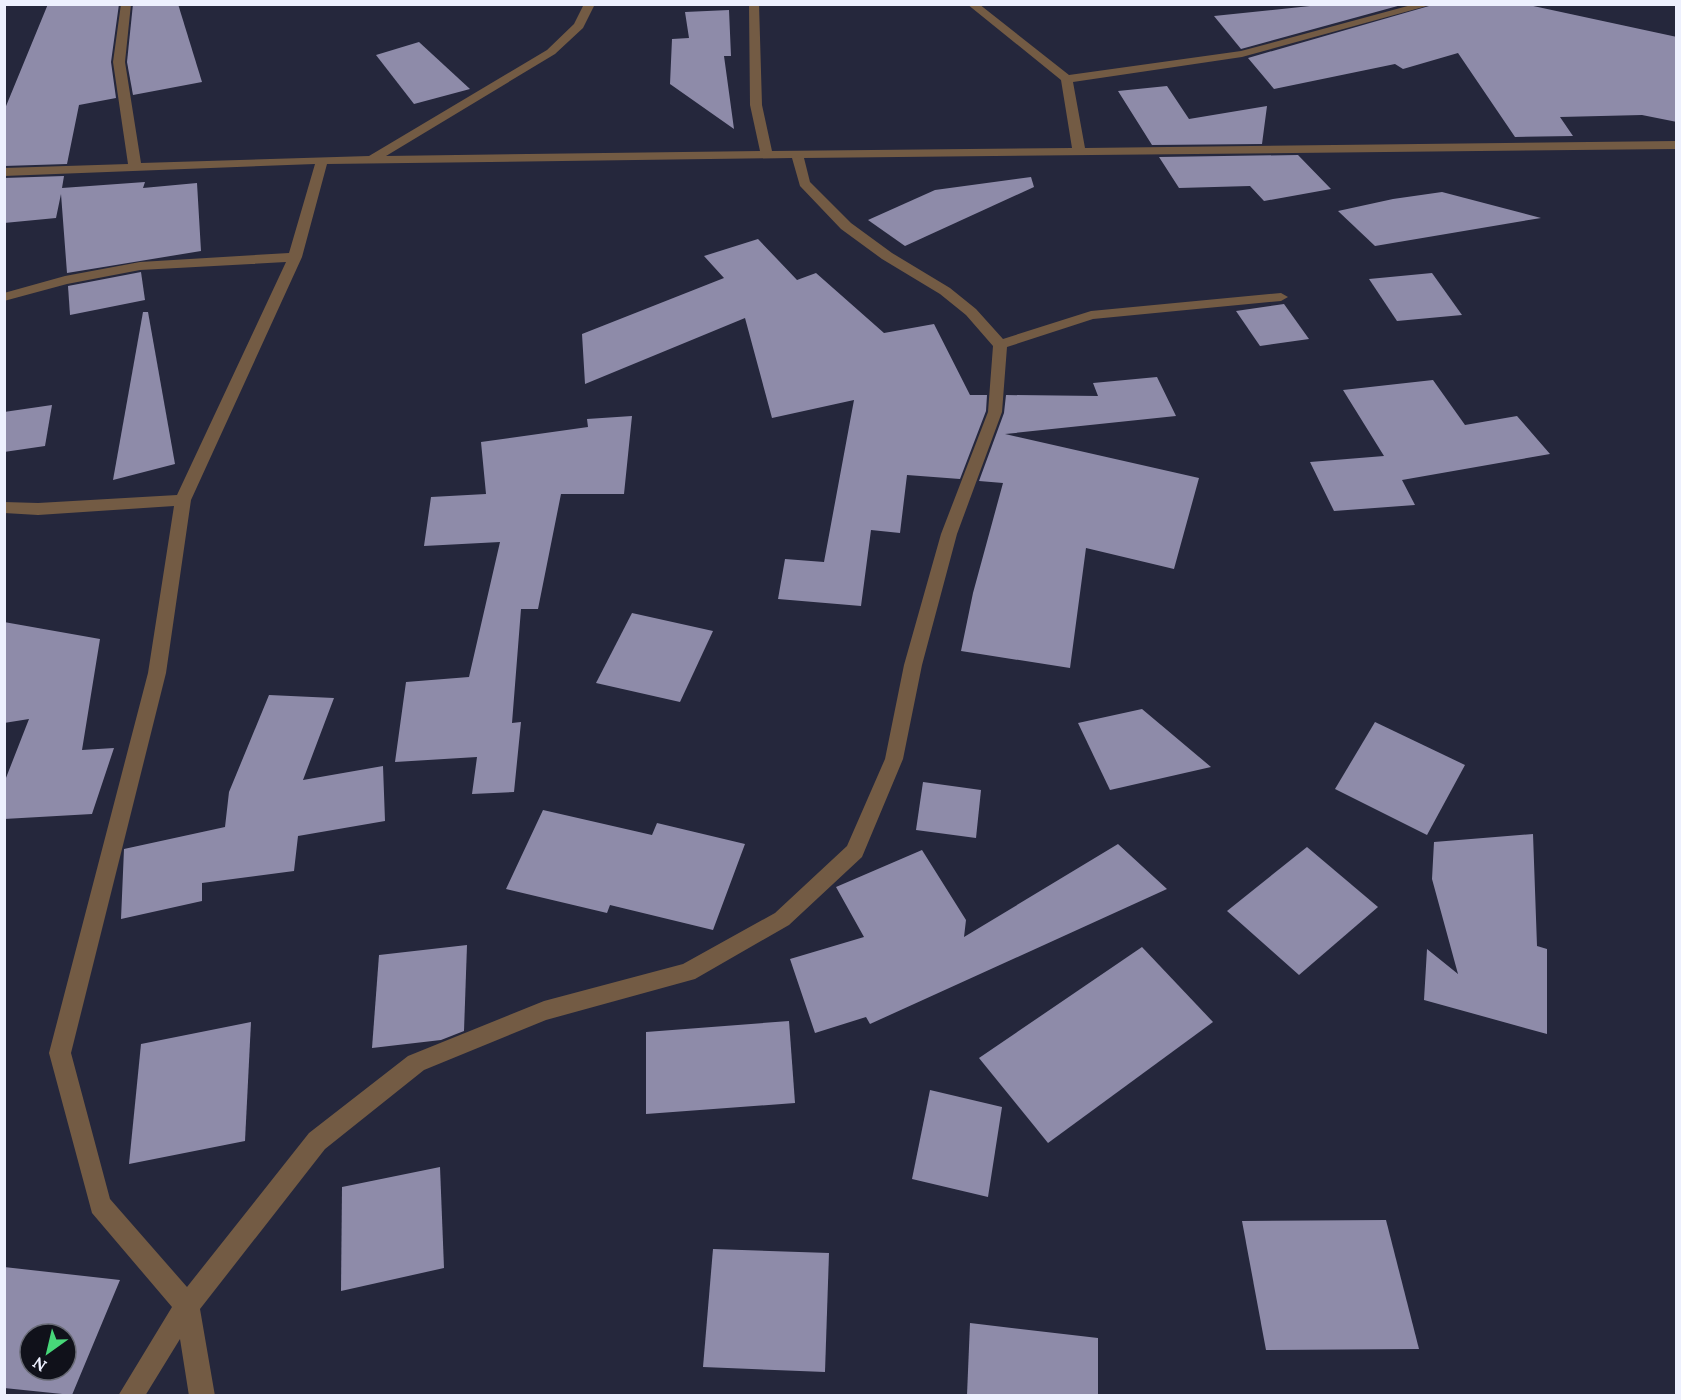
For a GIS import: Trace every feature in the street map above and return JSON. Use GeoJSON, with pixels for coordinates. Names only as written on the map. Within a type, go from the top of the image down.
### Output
{"type":"FeatureCollection","features":[{"type":"Feature","properties":{"kind":"street"},"geometry":{"type":"LineString","coordinates":[[126,4],[119,62],[135,167]]}},
{"type":"Feature","properties":{"kind":"street"},"geometry":{"type":"LineString","coordinates":[[372,159],[551,52],[579,26],[590,4]]}},
{"type":"Feature","properties":{"kind":"street"},"geometry":{"type":"LineString","coordinates":[[754,4],[756,105],[767,155]]}},
{"type":"Feature","properties":{"kind":"street"},"geometry":{"type":"LineString","coordinates":[[972,4],[1067,79],[1079,151]]}},
{"type":"Feature","properties":{"kind":"street"},"geometry":{"type":"LineString","coordinates":[[1067,79],[1242,54],[1429,4]]}},
{"type":"Feature","properties":{"kind":"street"},"geometry":{"type":"LineString","coordinates":[[4,172],[372,159],[1677,145]]}},
{"type":"Feature","properties":{"kind":"street"},"geometry":{"type":"LineString","coordinates":[[130,1395],[187,1306],[317,1141],[416,1063],[544,1011],[687,972],[782,919],[855,851],[894,759],[913,665],[950,534],[995,412],[1000,345],[971,312],[945,291],[887,256],[846,226],[804,183],[797,154]]}},
{"type":"Feature","properties":{"kind":"street"},"geometry":{"type":"LineString","coordinates":[[202,1395],[187,1306],[100,1205],[60,1053],[157,673],[183,501],[295,257],[322,160]]}},
{"type":"Feature","properties":{"kind":"street"},"geometry":{"type":"LineString","coordinates":[[4,297],[65,280],[140,266],[295,257]]}},
{"type":"Feature","properties":{"kind":"street"},"geometry":{"type":"LineString","coordinates":[[1000,345],[1091,315],[1281,297]]}},
{"type":"Feature","properties":{"kind":"street"},"geometry":{"type":"LineString","coordinates":[[4,507],[38,509],[183,501]]}},
{"type":"Feature","properties":{"kind":"building"},"geometry":{"type":"Polygon","coordinates":[[[48,4],[119,4],[111,62],[116,98],[79,105],[67,164],[4,166],[4,111],[48,4]]]}},
{"type":"Feature","properties":{"kind":"building"},"geometry":{"type":"Polygon","coordinates":[[[133,4],[178,4],[202,82],[133,95],[127,62],[133,4]]]}},
{"type":"Feature","properties":{"kind":"building"},"geometry":{"type":"Polygon","coordinates":[[[1329,4],[1405,4],[1241,49],[1214,16],[1329,4]]]}},
{"type":"Feature","properties":{"kind":"building"},"geometry":{"type":"Polygon","coordinates":[[[1436,4],[1524,4],[1677,37],[1677,122],[1642,115],[1560,117],[1573,136],[1515,137],[1458,53],[1403,69],[1395,64],[1274,89],[1248,58],[1436,4]]]}},
{"type":"Feature","properties":{"kind":"building"},"geometry":{"type":"Polygon","coordinates":[[[729,10],[731,56],[724,56],[734,129],[670,84],[672,39],[689,38],[685,12],[729,10]]]}},
{"type":"Feature","properties":{"kind":"building"},"geometry":{"type":"Polygon","coordinates":[[[419,42],[470,89],[414,104],[376,55],[419,42]]]}},
{"type":"Feature","properties":{"kind":"building"},"geometry":{"type":"Polygon","coordinates":[[[1167,86],[1189,119],[1267,106],[1262,144],[1152,145],[1118,91],[1167,86]]]}},
{"type":"Feature","properties":{"kind":"building"},"geometry":{"type":"Polygon","coordinates":[[[1298,155],[1331,189],[1264,201],[1250,186],[1179,188],[1159,157],[1298,155]]]}},
{"type":"Feature","properties":{"kind":"building"},"geometry":{"type":"Polygon","coordinates":[[[64,176],[62,188],[145,182],[143,188],[197,183],[201,251],[67,273],[61,194],[56,218],[4,223],[4,178],[64,176]]]}},
{"type":"Feature","properties":{"kind":"building"},"geometry":{"type":"Polygon","coordinates":[[[1031,177],[1034,187],[905,246],[868,220],[935,190],[1031,177]]]}},
{"type":"Feature","properties":{"kind":"building"},"geometry":{"type":"Polygon","coordinates":[[[1442,192],[1541,218],[1375,246],[1338,211],[1393,199],[1442,192]]]}},
{"type":"Feature","properties":{"kind":"building"},"geometry":{"type":"Polygon","coordinates":[[[758,239],[797,280],[816,273],[884,333],[934,324],[970,395],[987,395],[986,411],[960,479],[907,475],[900,533],[871,530],[861,606],[778,599],[785,559],[824,562],[854,400],[772,418],[745,318],[585,384],[582,334],[724,278],[704,256],[758,239]]]}},
{"type":"Feature","properties":{"kind":"building"},"geometry":{"type":"Polygon","coordinates":[[[141,272],[145,300],[70,315],[68,286],[141,272]]]}},
{"type":"Feature","properties":{"kind":"building"},"geometry":{"type":"Polygon","coordinates":[[[1432,273],[1462,315],[1397,321],[1369,279],[1432,273]]]}},
{"type":"Feature","properties":{"kind":"building"},"geometry":{"type":"Polygon","coordinates":[[[1284,304],[1309,339],[1260,346],[1236,311],[1284,304]]]}},
{"type":"Feature","properties":{"kind":"building"},"geometry":{"type":"Polygon","coordinates":[[[143,312],[148,312],[175,464],[113,480],[143,312]]]}},
{"type":"Feature","properties":{"kind":"building"},"geometry":{"type":"Polygon","coordinates":[[[1157,377],[1176,416],[1005,434],[1199,478],[1174,569],[1086,548],[1070,668],[961,651],[973,593],[1003,483],[979,481],[1004,413],[1006,395],[1098,396],[1093,383],[1157,377]]]}},
{"type":"Feature","properties":{"kind":"building"},"geometry":{"type":"Polygon","coordinates":[[[1433,380],[1465,425],[1517,416],[1550,454],[1402,480],[1415,505],[1334,511],[1310,462],[1384,456],[1343,390],[1433,380]]]}},
{"type":"Feature","properties":{"kind":"building"},"geometry":{"type":"Polygon","coordinates":[[[52,405],[45,446],[4,452],[4,412],[52,405]]]}},
{"type":"Feature","properties":{"kind":"building"},"geometry":{"type":"Polygon","coordinates":[[[632,416],[624,494],[561,494],[538,609],[521,609],[512,723],[521,722],[514,792],[472,794],[477,757],[395,762],[406,682],[469,677],[500,542],[424,546],[431,497],[486,494],[481,442],[588,427],[587,419],[632,416]]]}},
{"type":"Feature","properties":{"kind":"building"},"geometry":{"type":"Polygon","coordinates":[[[632,613],[713,631],[680,702],[596,683],[632,613]]]}},
{"type":"Feature","properties":{"kind":"building"},"geometry":{"type":"Polygon","coordinates":[[[4,622],[100,639],[82,750],[114,748],[92,814],[4,819],[4,783],[29,719],[4,723],[4,622]]]}},
{"type":"Feature","properties":{"kind":"building"},"geometry":{"type":"Polygon","coordinates":[[[269,695],[334,698],[303,780],[383,766],[385,821],[298,836],[294,871],[202,883],[202,901],[121,919],[124,849],[225,827],[229,792],[269,695]]]}},
{"type":"Feature","properties":{"kind":"building"},"geometry":{"type":"Polygon","coordinates":[[[1142,709],[1211,767],[1110,790],[1078,723],[1142,709]]]}},
{"type":"Feature","properties":{"kind":"building"},"geometry":{"type":"Polygon","coordinates":[[[1375,722],[1465,765],[1427,835],[1335,789],[1375,722]]]}},
{"type":"Feature","properties":{"kind":"building"},"geometry":{"type":"Polygon","coordinates":[[[923,782],[981,790],[976,838],[916,830],[923,782]]]}},
{"type":"Feature","properties":{"kind":"building"},"geometry":{"type":"Polygon","coordinates":[[[543,810],[652,835],[657,823],[745,844],[713,930],[610,905],[607,913],[506,889],[543,810]]]}},
{"type":"Feature","properties":{"kind":"building"},"geometry":{"type":"Polygon","coordinates":[[[1533,834],[1537,946],[1547,949],[1547,1034],[1424,1000],[1427,949],[1458,974],[1432,879],[1434,842],[1533,834]]]}},
{"type":"Feature","properties":{"kind":"building"},"geometry":{"type":"Polygon","coordinates":[[[1118,844],[1167,889],[870,1024],[866,1017],[815,1033],[790,959],[864,937],[836,887],[922,850],[966,920],[964,937],[1118,844]]]}},
{"type":"Feature","properties":{"kind":"building"},"geometry":{"type":"Polygon","coordinates":[[[1307,847],[1378,907],[1299,975],[1227,911],[1307,847]]]}},
{"type":"Feature","properties":{"kind":"building"},"geometry":{"type":"Polygon","coordinates":[[[467,945],[464,1031],[441,1040],[372,1048],[379,955],[467,945]]]}},
{"type":"Feature","properties":{"kind":"building"},"geometry":{"type":"Polygon","coordinates":[[[1142,947],[1213,1022],[1048,1143],[979,1058],[1142,947]]]}},
{"type":"Feature","properties":{"kind":"building"},"geometry":{"type":"Polygon","coordinates":[[[789,1021],[795,1103],[646,1114],[646,1032],[789,1021]]]}},
{"type":"Feature","properties":{"kind":"building"},"geometry":{"type":"Polygon","coordinates":[[[251,1022],[245,1141],[129,1164],[141,1044],[251,1022]]]}},
{"type":"Feature","properties":{"kind":"building"},"geometry":{"type":"Polygon","coordinates":[[[930,1090],[1002,1107],[988,1197],[912,1179],[930,1090]]]}},
{"type":"Feature","properties":{"kind":"building"},"geometry":{"type":"Polygon","coordinates":[[[440,1167],[444,1268],[341,1291],[342,1187],[440,1167]]]}},
{"type":"Feature","properties":{"kind":"building"},"geometry":{"type":"Polygon","coordinates":[[[1386,1220],[1419,1349],[1266,1350],[1242,1221],[1386,1220]]]}},
{"type":"Feature","properties":{"kind":"building"},"geometry":{"type":"Polygon","coordinates":[[[713,1249],[829,1253],[825,1372],[703,1367],[713,1249]]]}},
{"type":"Feature","properties":{"kind":"building"},"geometry":{"type":"Polygon","coordinates":[[[4,1267],[120,1280],[78,1381],[78,1322],[18,1322],[18,1382],[77,1382],[72,1395],[4,1388],[4,1267]]]}},
{"type":"Feature","properties":{"kind":"building"},"geometry":{"type":"Polygon","coordinates":[[[970,1323],[1098,1338],[1098,1395],[967,1395],[970,1323]]]}}]}
